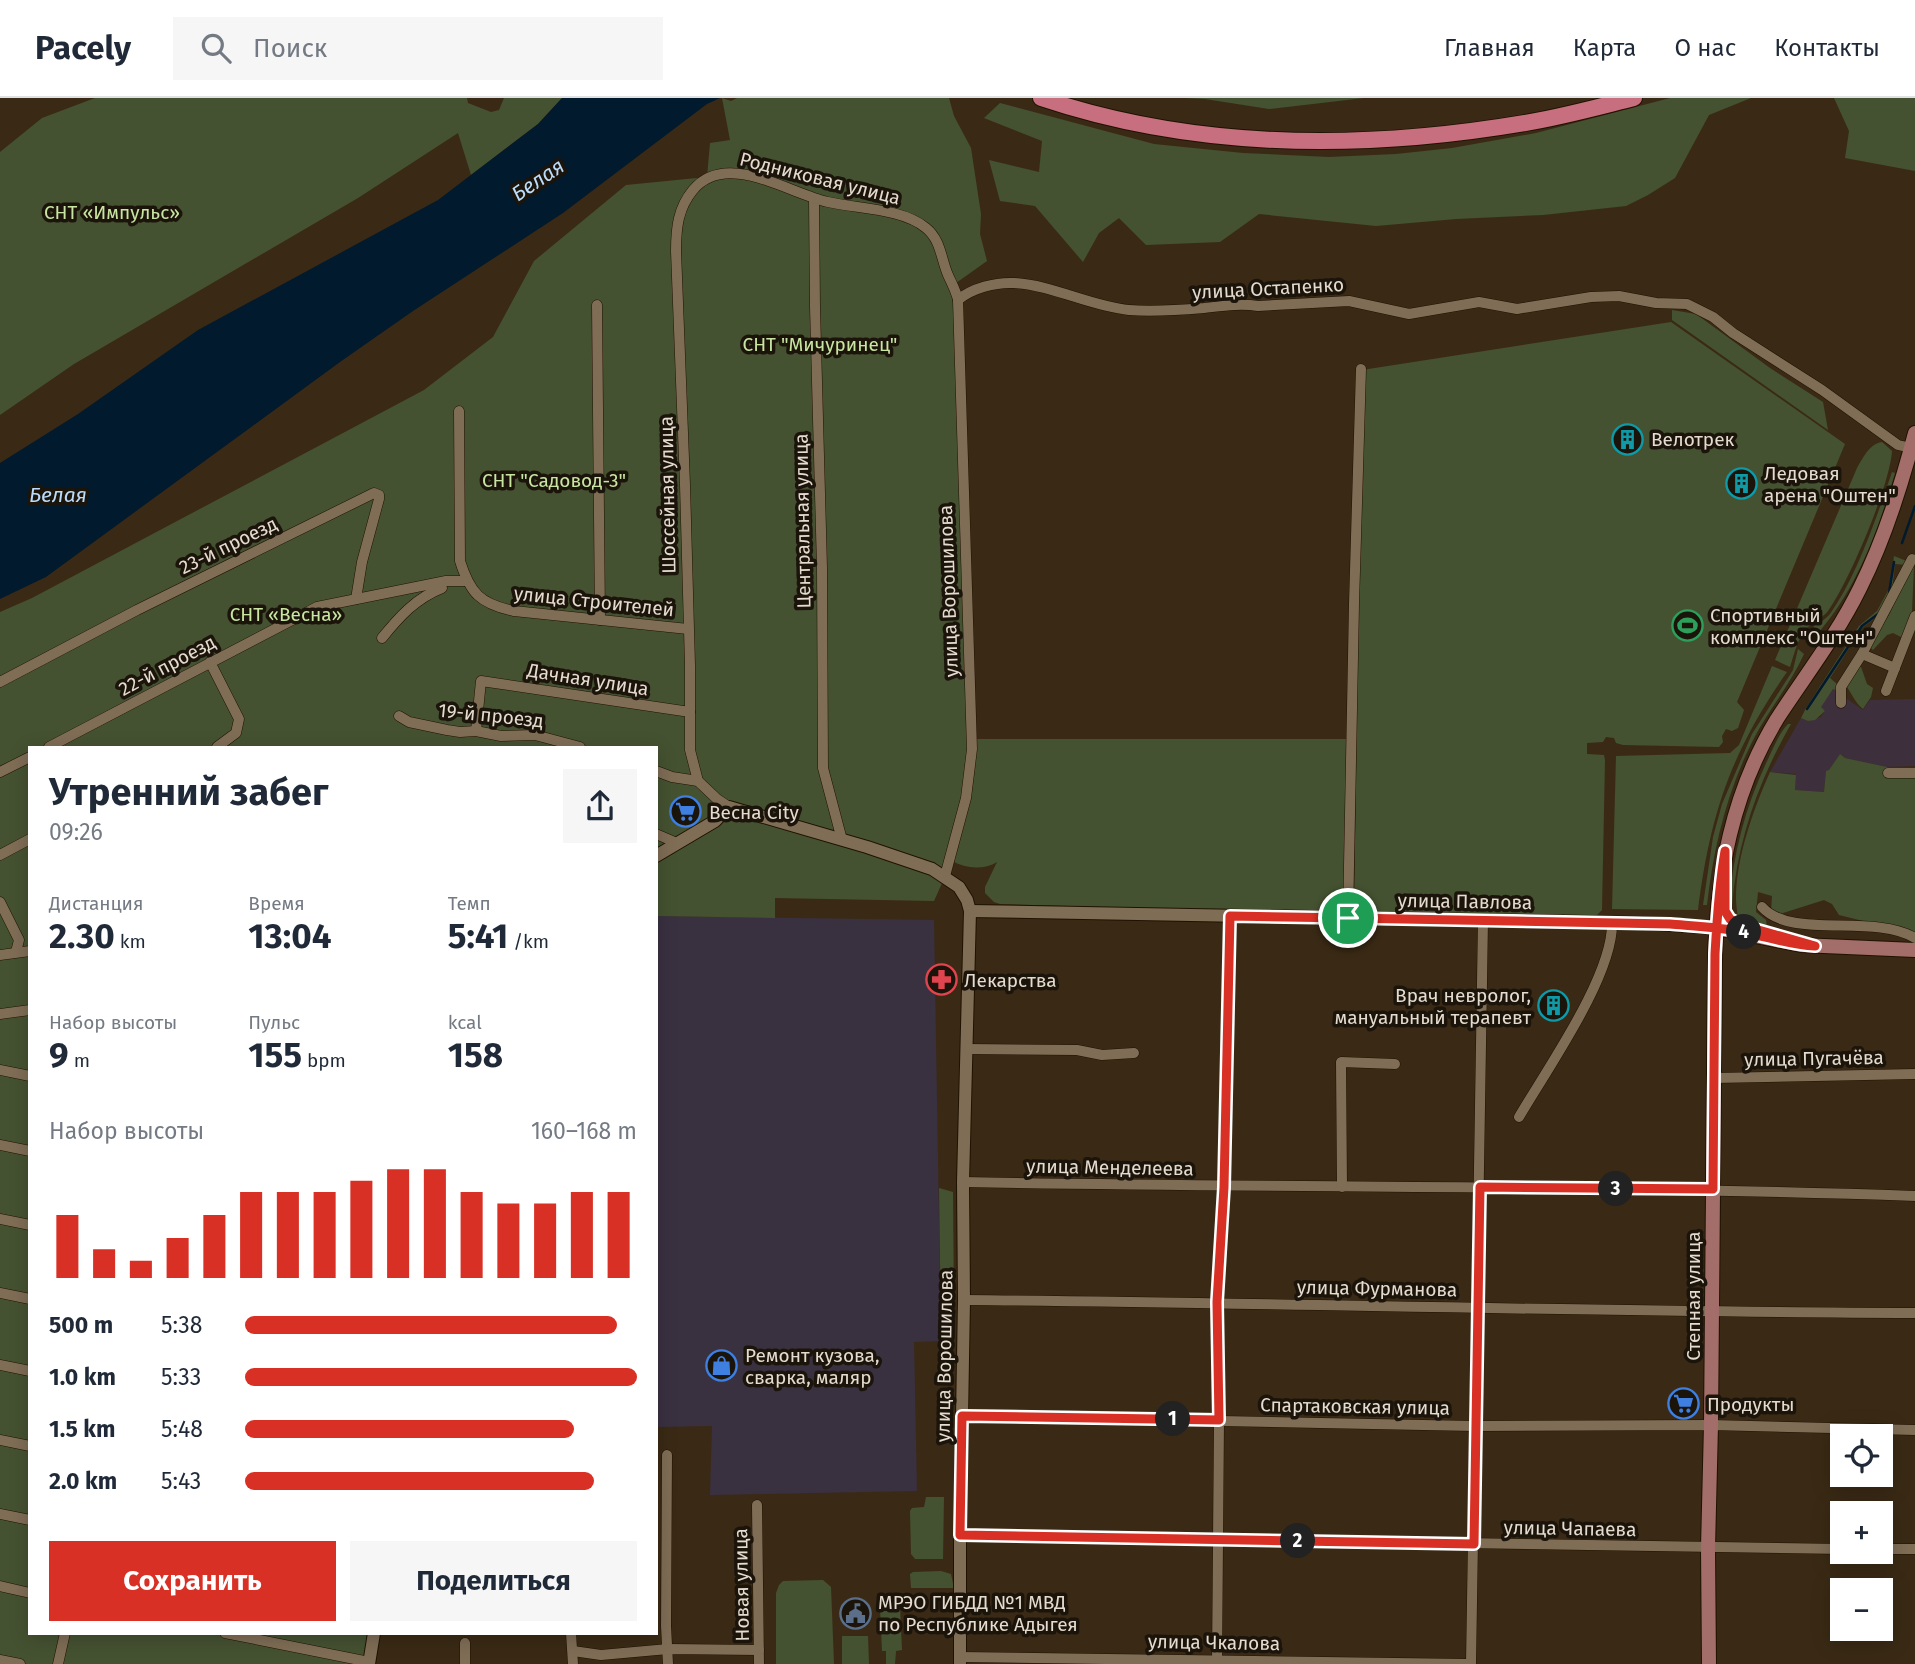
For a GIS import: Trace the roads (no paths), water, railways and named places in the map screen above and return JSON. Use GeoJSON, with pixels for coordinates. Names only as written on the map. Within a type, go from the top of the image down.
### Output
{"type":"FeatureCollection","features":[{"type":"Feature","properties":{"kind":"main road"},"geometry":{"type":"LineString","coordinates":[[1041,98],[1087,113],[1165,130],[1303,141],[1383,140],[1458,133],[1528,123],[1634,98]]}},
{"type":"Feature","properties":{"kind":"main road"},"geometry":{"type":"LineString","coordinates":[[1815,946],[1741,925],[1730,919],[1725,911],[1725,851],[1738,803],[1756,758],[1777,720],[1839,626],[1877,553],[1888,528],[1913,449],[1915,433]]}},
{"type":"Feature","properties":{"kind":"main road","name":"Степная улица"},"geometry":{"type":"LineString","coordinates":[[1709,1664],[1708,1548],[1716,928],[1725,851]]}},
{"type":"Feature","properties":{"kind":"main road","name":"улица Павлова"},"geometry":{"type":"LineString","coordinates":[[1716,928],[1745,932],[1785,943],[1915,950]]}},
{"type":"Feature","properties":{"kind":"street","name":"Родниковая улица"},"geometry":{"type":"LineString","coordinates":[[707,177],[721,173],[747,175],[814,199],[878,210],[924,226],[935,236],[958,300]]}},
{"type":"Feature","properties":{"kind":"street","name":"Шоссейная улица"},"geometry":{"type":"LineString","coordinates":[[698,781],[690,750],[676,230],[687,197],[707,177]]}},
{"type":"Feature","properties":{"kind":"street","name":"Центральная улица"},"geometry":{"type":"LineString","coordinates":[[814,199],[822,568],[822,768],[842,839]]}},
{"type":"Feature","properties":{"kind":"street","name":"улица Остапенко"},"geometry":{"type":"LineString","coordinates":[[958,300],[975,290],[1012,283],[1039,286],[1078,299],[1129,310],[1159,311],[1244,303],[1258,306],[1349,301],[1409,314],[1479,302],[1517,309],[1605,296],[1687,304],[1713,317],[1732,333],[1822,390],[1898,445],[1913,449]]}},
{"type":"Feature","properties":{"kind":"street","name":"улица Ворошилова"},"geometry":{"type":"LineString","coordinates":[[945,876],[966,799],[972,749],[958,300]]}},
{"type":"Feature","properties":{"kind":"street"},"geometry":{"type":"LineString","coordinates":[[597,305],[600,620]]}},
{"type":"Feature","properties":{"kind":"street"},"geometry":{"type":"LineString","coordinates":[[1348,918],[1353,618],[1361,369]]}},
{"type":"Feature","properties":{"kind":"street"},"geometry":{"type":"LineString","coordinates":[[382,638],[408,608],[421,599],[432,592],[466,581],[460,561],[458,535],[459,411]]}},
{"type":"Feature","properties":{"kind":"street","name":"23-й проезд"},"geometry":{"type":"LineString","coordinates":[[0,682],[137,610],[374,494],[379,495],[379,499],[362,562],[356,599]]}},
{"type":"Feature","properties":{"kind":"street"},"geometry":{"type":"LineString","coordinates":[[1841,703],[1841,687],[1862,654],[1912,559]]}},
{"type":"Feature","properties":{"kind":"street","name":"22-й проезд"},"geometry":{"type":"LineString","coordinates":[[51,746],[317,607],[419,589],[446,581],[466,581]]}},
{"type":"Feature","properties":{"kind":"street","name":"улица Строителей"},"geometry":{"type":"LineString","coordinates":[[466,581],[474,594],[495,607],[688,629]]}},
{"type":"Feature","properties":{"kind":"street"},"geometry":{"type":"LineString","coordinates":[[1886,691],[1914,616]]}},
{"type":"Feature","properties":{"kind":"street"},"geometry":{"type":"LineString","coordinates":[[1862,654],[1895,668]]}},
{"type":"Feature","properties":{"kind":"street"},"geometry":{"type":"LineString","coordinates":[[210,662],[239,719],[236,733],[217,746]]}},
{"type":"Feature","properties":{"kind":"street","name":"Дачная улица"},"geometry":{"type":"LineString","coordinates":[[476,731],[481,681],[690,712]]}},
{"type":"Feature","properties":{"kind":"street","name":"19-й проезд"},"geometry":{"type":"LineString","coordinates":[[399,716],[409,722],[447,730],[476,731],[501,736],[535,735],[576,746]]}},
{"type":"Feature","properties":{"kind":"street"},"geometry":{"type":"LineString","coordinates":[[0,772],[28,758]]}},
{"type":"Feature","properties":{"kind":"street"},"geometry":{"type":"LineString","coordinates":[[658,772],[698,781],[729,807],[842,839],[932,869],[945,876],[964,893],[970,911]]}},
{"type":"Feature","properties":{"kind":"street"},"geometry":{"type":"LineString","coordinates":[[1888,772],[1915,773]]}},
{"type":"Feature","properties":{"kind":"street"},"geometry":{"type":"LineString","coordinates":[[658,855],[715,821],[729,807]]}},
{"type":"Feature","properties":{"kind":"street"},"geometry":{"type":"LineString","coordinates":[[658,835],[677,843]]}},
{"type":"Feature","properties":{"kind":"street"},"geometry":{"type":"LineString","coordinates":[[0,855],[28,840]]}},
{"type":"Feature","properties":{"kind":"street"},"geometry":{"type":"LineString","coordinates":[[0,902],[19,940],[16,952]]}},
{"type":"Feature","properties":{"kind":"street"},"geometry":{"type":"LineString","coordinates":[[1762,907],[1769,915],[1783,921],[1871,926],[1894,929],[1915,938]]}},
{"type":"Feature","properties":{"kind":"street","name":"улица Ворошилова"},"geometry":{"type":"LineString","coordinates":[[960,1660],[964,1300],[962,1182],[970,911]]}},
{"type":"Feature","properties":{"kind":"street","name":"улица Павлова"},"geometry":{"type":"LineString","coordinates":[[970,911],[1483,920],[1716,928]]}},
{"type":"Feature","properties":{"kind":"street"},"geometry":{"type":"LineString","coordinates":[[1217,1662],[1217,1302],[1224,1187],[1230,916]]}},
{"type":"Feature","properties":{"kind":"street"},"geometry":{"type":"LineString","coordinates":[[1469,1664],[1474,1544],[1483,920]]}},
{"type":"Feature","properties":{"kind":"street"},"geometry":{"type":"LineString","coordinates":[[1518,1117],[1600,977],[1612,935],[1612,923]]}},
{"type":"Feature","properties":{"kind":"street"},"geometry":{"type":"LineString","coordinates":[[0,955],[28,951]]}},
{"type":"Feature","properties":{"kind":"street"},"geometry":{"type":"LineString","coordinates":[[0,1014],[28,1010]]}},
{"type":"Feature","properties":{"kind":"street"},"geometry":{"type":"LineString","coordinates":[[966,1049],[1077,1050],[1102,1055],[1134,1053]]}},
{"type":"Feature","properties":{"kind":"street"},"geometry":{"type":"LineString","coordinates":[[1342,1187],[1340,1062],[1395,1064]]}},
{"type":"Feature","properties":{"kind":"street"},"geometry":{"type":"LineString","coordinates":[[0,1070],[28,1076]]}},
{"type":"Feature","properties":{"kind":"street","name":"улица Пугачёва"},"geometry":{"type":"LineString","coordinates":[[1714,1077],[1915,1074]]}},
{"type":"Feature","properties":{"kind":"street"},"geometry":{"type":"LineString","coordinates":[[0,1145],[28,1151]]}},
{"type":"Feature","properties":{"kind":"street","name":"улица Менделеева"},"geometry":{"type":"LineString","coordinates":[[962,1182],[1224,1187],[1713,1189],[1915,1196]]}},
{"type":"Feature","properties":{"kind":"street"},"geometry":{"type":"LineString","coordinates":[[0,1219],[28,1225]]}},
{"type":"Feature","properties":{"kind":"street"},"geometry":{"type":"LineString","coordinates":[[0,1293],[28,1299]]}},
{"type":"Feature","properties":{"kind":"street","name":"улица Фурманова"},"geometry":{"type":"LineString","coordinates":[[964,1300],[1217,1302],[1712,1313],[1915,1313]]}},
{"type":"Feature","properties":{"kind":"street"},"geometry":{"type":"LineString","coordinates":[[0,1365],[28,1371]]}},
{"type":"Feature","properties":{"kind":"street","name":"Спартаковская улица"},"geometry":{"type":"LineString","coordinates":[[962,1416],[1474,1426],[1711,1425],[1915,1430]]}},
{"type":"Feature","properties":{"kind":"street"},"geometry":{"type":"LineString","coordinates":[[0,1440],[28,1446]]}},
{"type":"Feature","properties":{"kind":"street"},"geometry":{"type":"LineString","coordinates":[[667,1455],[668,1664]]}},
{"type":"Feature","properties":{"kind":"street","name":"Новая улица"},"geometry":{"type":"LineString","coordinates":[[757,1506],[759,1664]]}},
{"type":"Feature","properties":{"kind":"street"},"geometry":{"type":"LineString","coordinates":[[0,1514],[28,1520]]}},
{"type":"Feature","properties":{"kind":"street","name":"улица Чапаева"},"geometry":{"type":"LineString","coordinates":[[960,1535],[1830,1549]]}},
{"type":"Feature","properties":{"kind":"street"},"geometry":{"type":"LineString","coordinates":[[1893,1549],[1915,1549]]}},
{"type":"Feature","properties":{"kind":"street"},"geometry":{"type":"LineString","coordinates":[[0,1586],[28,1593]]}},
{"type":"Feature","properties":{"kind":"street"},"geometry":{"type":"LineString","coordinates":[[58,1664],[65,1635]]}},
{"type":"Feature","properties":{"kind":"street"},"geometry":{"type":"LineString","coordinates":[[235,1635],[369,1663],[374,1635]]}},
{"type":"Feature","properties":{"kind":"street"},"geometry":{"type":"LineString","coordinates":[[571,1635],[573,1664]]}},
{"type":"Feature","properties":{"kind":"street"},"geometry":{"type":"LineString","coordinates":[[465,1664],[466,1643]]}},
{"type":"Feature","properties":{"kind":"street"},"geometry":{"type":"LineString","coordinates":[[573,1651],[601,1655],[668,1649],[759,1650]]}},
{"type":"Feature","properties":{"kind":"street"},"geometry":{"type":"LineString","coordinates":[[0,1660],[20,1664]]}},
{"type":"Feature","properties":{"kind":"street","name":"улица Чкалова"},"geometry":{"type":"LineString","coordinates":[[960,1660],[1469,1664]]}},
{"type":"Feature","properties":{"kind":"water","name":"Белая"},"geometry":{"type":"Polygon","coordinates":[[[562,98],[720,98],[707,104],[563,213],[340,362],[46,577],[0,599],[0,463],[78,414],[198,330],[438,200],[538,124],[562,98]]]}},
{"type":"Feature","properties":{"kind":"waterway"},"geometry":{"type":"LineString","coordinates":[[1902,543],[1915,506]]}},
{"type":"Feature","properties":{"kind":"waterway"},"geometry":{"type":"LineString","coordinates":[[1889,593],[1894,562]]}},
{"type":"Feature","properties":{"kind":"waterway"},"geometry":{"type":"LineString","coordinates":[[1807,709],[1862,626],[1878,614]]}},
{"type":"Feature","properties":{"kind":"place","name":"Велотрек"},"geometry":{"type":"Point","coordinates":[1628,439]}},
{"type":"Feature","properties":{"kind":"place","name":"Ледовая арена \"Оштен\""},"geometry":{"type":"Point","coordinates":[1741,484]}},
{"type":"Feature","properties":{"kind":"place","name":"Спортивный комплекс \"Оштен\""},"geometry":{"type":"Point","coordinates":[1687,626]}},
{"type":"Feature","properties":{"kind":"place","name":"Весна City"},"geometry":{"type":"Point","coordinates":[686,812]}},
{"type":"Feature","properties":{"kind":"place","name":"Лекарства"},"geometry":{"type":"Point","coordinates":[941,980]}},
{"type":"Feature","properties":{"kind":"place","name":"Врач невролог, мануальный терапевт"},"geometry":{"type":"Point","coordinates":[1554,1006]}},
{"type":"Feature","properties":{"kind":"place","name":"Ремонт кузова, сварка, маляр"},"geometry":{"type":"Point","coordinates":[722,1366]}},
{"type":"Feature","properties":{"kind":"place","name":"Продукты"},"geometry":{"type":"Point","coordinates":[1684,1404]}},
{"type":"Feature","properties":{"kind":"place","name":"МРЭО ГИБДД №1 МВД по Республике Адыгея"},"geometry":{"type":"Point","coordinates":[855,1613]}},
{"type":"Feature","properties":{"kind":"park label","name":"СНТ «Импульс»"},"geometry":{"type":"Point","coordinates":[112,212]}},
{"type":"Feature","properties":{"kind":"park label","name":"СНТ \"Мичуринец\""},"geometry":{"type":"Point","coordinates":[820,344]}},
{"type":"Feature","properties":{"kind":"park label","name":"СНТ \"Садовод-3\""},"geometry":{"type":"Point","coordinates":[554,480]}},
{"type":"Feature","properties":{"kind":"park label","name":"СНТ «Весна»"},"geometry":{"type":"Point","coordinates":[286,614]}}]}
